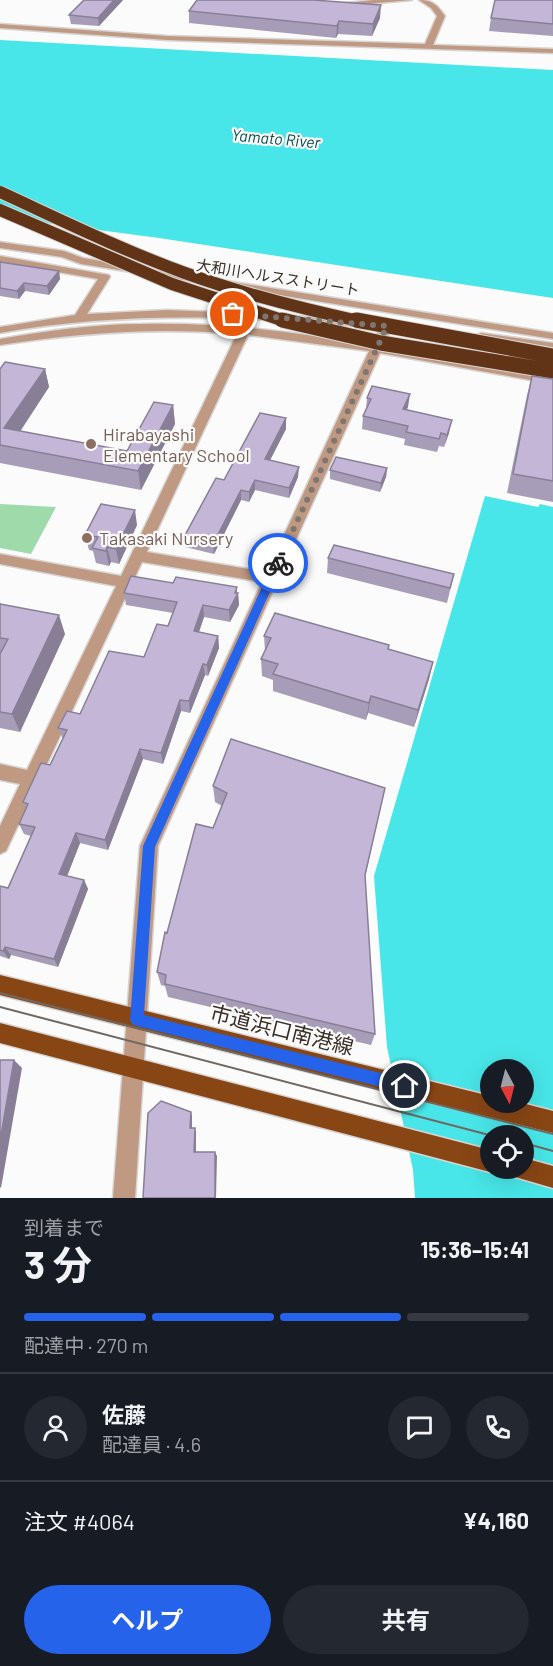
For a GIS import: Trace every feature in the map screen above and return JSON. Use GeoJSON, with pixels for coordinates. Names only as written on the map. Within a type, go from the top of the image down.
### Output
{"type":"FeatureCollection","features":[{"type":"Feature","properties":{"kind":"highway"},"geometry":{"type":"LineString","coordinates":[[0,192],[148,258],[188,274],[267,299],[344,319],[553,356]]}},
{"type":"Feature","properties":{"kind":"highway"},"geometry":{"type":"LineString","coordinates":[[0,210],[119,264],[255,312],[364,339],[553,371]]}},
{"type":"Feature","properties":{"kind":"main road","name":"市道浜口南港線"},"geometry":{"type":"LineString","coordinates":[[0,985],[553,1122]]}},
{"type":"Feature","properties":{"kind":"main road"},"geometry":{"type":"LineString","coordinates":[[0,1033],[480,1158]]}},
{"type":"Feature","properties":{"kind":"main road"},"geometry":{"type":"LineString","coordinates":[[534,1172],[553,1177]]}},
{"type":"Feature","properties":{"kind":"street"},"geometry":{"type":"LineString","coordinates":[[338,3],[408,0]]}},
{"type":"Feature","properties":{"kind":"street"},"geometry":{"type":"LineString","coordinates":[[423,0],[434,6],[441,16],[428,47]]}},
{"type":"Feature","properties":{"kind":"street"},"geometry":{"type":"LineString","coordinates":[[0,26],[178,39],[553,51]]}},
{"type":"Feature","properties":{"kind":"street","name":"大和川ヘルスストリート"},"geometry":{"type":"LineString","coordinates":[[0,245],[64,254],[81,261],[553,336]]}},
{"type":"Feature","properties":{"kind":"street"},"geometry":{"type":"LineString","coordinates":[[0,259],[105,277],[79,318]]}},
{"type":"Feature","properties":{"kind":"street"},"geometry":{"type":"LineString","coordinates":[[0,330],[79,318],[176,313],[233,314],[387,326],[553,347]]}},
{"type":"Feature","properties":{"kind":"street"},"geometry":{"type":"LineString","coordinates":[[0,342],[60,332],[135,326],[245,330],[553,380]]}},
{"type":"Feature","properties":{"kind":"street"},"geometry":{"type":"LineString","coordinates":[[124,1198],[149,846],[387,326]]}},
{"type":"Feature","properties":{"kind":"street"},"geometry":{"type":"LineString","coordinates":[[0,845],[245,330]]}},
{"type":"Feature","properties":{"kind":"street"},"geometry":{"type":"LineString","coordinates":[[137,556],[271,578]]}},
{"type":"Feature","properties":{"kind":"street"},"geometry":{"type":"LineString","coordinates":[[0,559],[125,582]]}},
{"type":"Feature","properties":{"kind":"street"},"geometry":{"type":"LineString","coordinates":[[0,772],[31,779]]}},
{"type":"Feature","properties":{"kind":"green space"},"geometry":{"type":"Polygon","coordinates":[[[0,504],[56,507],[31,554],[0,548],[0,504]]]}},
{"type":"Feature","properties":{"kind":"water","name":"Yamato River"},"geometry":{"type":"Polygon","coordinates":[[[0,40],[553,70],[553,298],[159,238],[0,217],[0,40]]]}},
{"type":"Feature","properties":{"kind":"water"},"geometry":{"type":"Polygon","coordinates":[[[485,496],[538,507],[540,504],[553,507],[553,1198],[415,1198],[413,1170],[387,1047],[374,876],[485,496]]]}},
{"type":"Feature","properties":{"kind":"building"},"geometry":{"type":"Polygon","coordinates":[[[84,0],[114,0],[98,18],[69,15],[84,0]]]}},
{"type":"Feature","properties":{"kind":"building"},"geometry":{"type":"Polygon","coordinates":[[[197,0],[313,0],[381,5],[373,24],[339,21],[337,26],[189,11],[197,0]]]}},
{"type":"Feature","properties":{"kind":"building"},"geometry":{"type":"Polygon","coordinates":[[[495,0],[553,0],[553,24],[491,18],[495,0]]]}},
{"type":"Feature","properties":{"kind":"building"},"geometry":{"type":"Polygon","coordinates":[[[0,262],[59,271],[47,286],[24,283],[17,291],[0,288],[0,262]]]}},
{"type":"Feature","properties":{"kind":"building"},"geometry":{"type":"Polygon","coordinates":[[[5,362],[45,369],[4,428],[127,451],[154,402],[173,405],[138,471],[0,445],[0,369],[5,362]]]}},
{"type":"Feature","properties":{"kind":"building"},"geometry":{"type":"Polygon","coordinates":[[[532,376],[553,379],[553,481],[513,474],[532,376]]]}},
{"type":"Feature","properties":{"kind":"building"},"geometry":{"type":"Polygon","coordinates":[[[372,386],[410,394],[403,409],[452,420],[447,435],[441,433],[439,439],[406,432],[408,426],[363,416],[371,399],[367,398],[372,386]]]}},
{"type":"Feature","properties":{"kind":"building"},"geometry":{"type":"Polygon","coordinates":[[[260,413],[286,418],[265,459],[299,467],[289,488],[255,480],[249,492],[241,490],[213,544],[184,537],[216,478],[224,480],[260,413]]]}},
{"type":"Feature","properties":{"kind":"building"},"geometry":{"type":"Polygon","coordinates":[[[336,457],[387,468],[381,483],[330,470],[336,457]]]}},
{"type":"Feature","properties":{"kind":"building"},"geometry":{"type":"Polygon","coordinates":[[[101,504],[135,510],[116,549],[107,547],[106,551],[92,548],[98,537],[85,535],[101,504]]]}},
{"type":"Feature","properties":{"kind":"building"},"geometry":{"type":"Polygon","coordinates":[[[334,545],[454,574],[450,588],[328,558],[334,545]]]}},
{"type":"Feature","properties":{"kind":"building"},"geometry":{"type":"Polygon","coordinates":[[[131,576],[173,583],[176,577],[237,587],[235,593],[238,593],[229,610],[203,605],[194,631],[218,636],[207,665],[203,664],[189,701],[180,700],[161,753],[140,749],[105,840],[76,833],[59,874],[84,880],[54,959],[5,947],[3,951],[0,950],[0,886],[8,888],[35,827],[19,824],[28,804],[23,802],[41,763],[50,765],[67,730],[58,728],[67,711],[80,714],[109,651],[144,657],[157,624],[168,626],[177,602],[124,593],[131,576]]]}},
{"type":"Feature","properties":{"kind":"building"},"geometry":{"type":"Polygon","coordinates":[[[0,604],[59,615],[12,714],[0,712],[0,654],[8,639],[0,638],[0,604]]]}},
{"type":"Feature","properties":{"kind":"building"},"geometry":{"type":"Polygon","coordinates":[[[275,613],[389,645],[388,649],[433,662],[418,710],[371,696],[369,703],[273,674],[278,664],[261,659],[271,638],[264,636],[275,613]]]}},
{"type":"Feature","properties":{"kind":"building"},"geometry":{"type":"Polygon","coordinates":[[[231,739],[385,788],[365,875],[375,1034],[165,984],[166,975],[157,972],[165,932],[167,933],[196,824],[213,828],[227,793],[213,786],[231,739]]]}},
{"type":"Feature","properties":{"kind":"building"},"geometry":{"type":"Polygon","coordinates":[[[0,1060],[14,1060],[0,1141],[0,1060]]]}},
{"type":"Feature","properties":{"kind":"building"},"geometry":{"type":"Polygon","coordinates":[[[161,1101],[191,1112],[190,1128],[195,1128],[194,1152],[215,1152],[215,1198],[143,1198],[148,1113],[161,1101]]]}},
{"type":"Feature","properties":{"kind":"tram line"},"geometry":{"type":"LineString","coordinates":[[0,993],[553,1134]]}},
{"type":"Feature","properties":{"kind":"tram line"},"geometry":{"type":"LineString","coordinates":[[0,1007],[480,1133]]}},
{"type":"Feature","properties":{"kind":"tram line"},"geometry":{"type":"LineString","coordinates":[[534,1146],[553,1151]]}},
{"type":"Feature","properties":{"kind":"way so far"},"geometry":{"type":"LineString","coordinates":[[233,314],[387,326],[278,563]]}},
{"type":"Feature","properties":{"kind":"place","name":"Hirabayashi Elementary School"},"geometry":{"type":"Point","coordinates":[91,444]}},
{"type":"Feature","properties":{"kind":"place","name":"Takasaki Nursery"},"geometry":{"type":"Point","coordinates":[87,538]}},
{"type":"Feature","properties":{"kind":"route"},"geometry":{"type":"LineString","coordinates":[[278,563],[149,846],[137,1020],[405,1086]]}}]}
